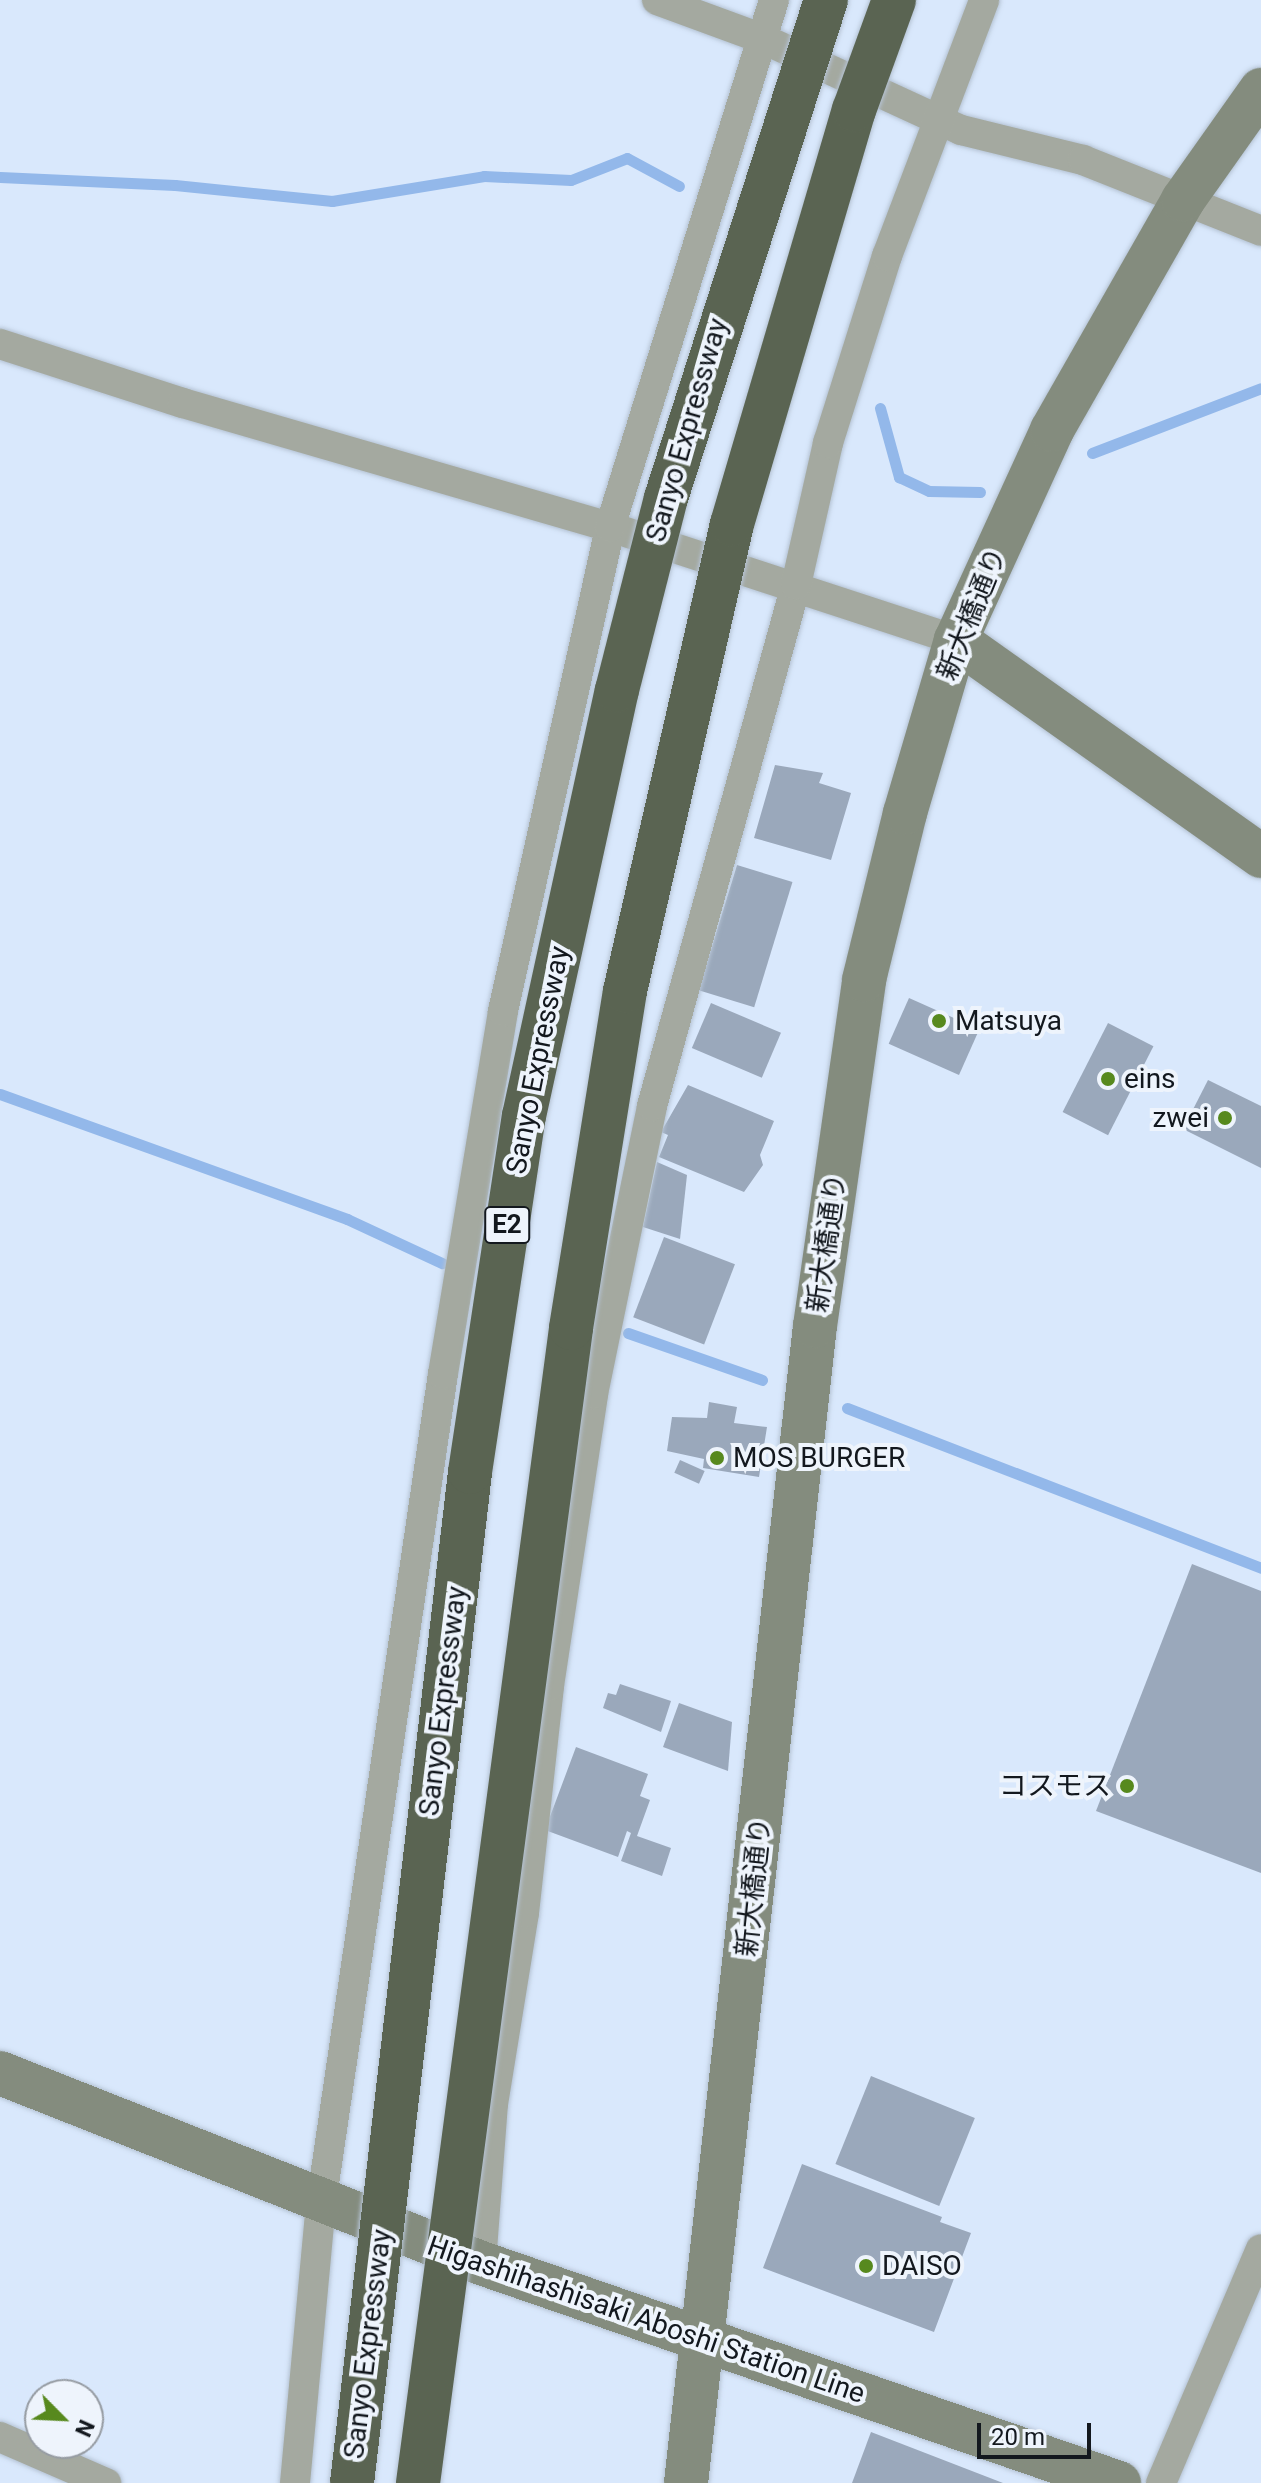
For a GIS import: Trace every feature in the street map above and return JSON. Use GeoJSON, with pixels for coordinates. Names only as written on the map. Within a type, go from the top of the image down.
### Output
{"type":"FeatureCollection","features":[{"type":"Feature","properties":{"kind":"highway"},"geometry":{"type":"LineString","coordinates":[[666,498],[702,336],[794,0]]}},
{"type":"Feature","properties":{"kind":"highway","name":"Sanyo Expressway"},"geometry":{"type":"LineString","coordinates":[[352,2483],[470,1472],[524,1116],[617,690],[666,498],[826,0]]}},
{"type":"Feature","properties":{"kind":"highway"},"geometry":{"type":"LineString","coordinates":[[418,2483],[571,1328],[625,991],[732,524],[854,110],[894,0]]}},
{"type":"Feature","properties":{"kind":"highway"},"geometry":{"type":"LineString","coordinates":[[854,110],[908,0]]}},
{"type":"Feature","properties":{"kind":"street"},"geometry":{"type":"LineString","coordinates":[[657,0],[763,39],[936,120],[1083,160],[1261,231]]}},
{"type":"Feature","properties":{"kind":"street"},"geometry":{"type":"LineString","coordinates":[[295,2483],[321,2204],[441,1390],[503,1011],[610,527],[774,0]]}},
{"type":"Feature","properties":{"kind":"street"},"geometry":{"type":"LineString","coordinates":[[481,2263],[493,2104],[593,1394],[652,1106],[796,585],[828,443],[936,120],[984,0]]}},
{"type":"Feature","properties":{"kind":"street","name":"新大橋通り"},"geometry":{"type":"LineString","coordinates":[[686,2483],[705,2343],[815,1326],[864,980],[905,813],[956,640],[1052,430],[1183,200],[1261,90]]}},
{"type":"Feature","properties":{"kind":"street"},"geometry":{"type":"LineString","coordinates":[[0,344],[183,403],[610,527],[796,585],[956,640],[1261,856]]}},
{"type":"Feature","properties":{"kind":"street","name":"Higashihashisaki Aboshi Station Line"},"geometry":{"type":"LineString","coordinates":[[0,2073],[321,2204],[481,2263],[705,2343],[1119,2483]]}},
{"type":"Feature","properties":{"kind":"street"},"geometry":{"type":"LineString","coordinates":[[1161,2483],[1261,2249]]}},
{"type":"Feature","properties":{"kind":"street"},"geometry":{"type":"LineString","coordinates":[[0,2437],[106,2483]]}},
{"type":"Feature","properties":{"kind":"building"},"geometry":{"type":"Polygon","coordinates":[[[775,765],[823,773],[819,783],[851,793],[831,860],[754,838],[775,765]]]}},
{"type":"Feature","properties":{"kind":"building"},"geometry":{"type":"Polygon","coordinates":[[[737,865],[792,882],[754,1007],[699,990],[737,865]]]}},
{"type":"Feature","properties":{"kind":"building"},"geometry":{"type":"Polygon","coordinates":[[[909,998],[979,1029],[959,1075],[889,1044],[909,998]]]}},
{"type":"Feature","properties":{"kind":"building"},"geometry":{"type":"Polygon","coordinates":[[[711,1003],[781,1033],[762,1078],[692,1048],[711,1003]]]}},
{"type":"Feature","properties":{"kind":"building","name":"eins"},"geometry":{"type":"Polygon","coordinates":[[[1108,1023],[1153,1046],[1108,1135],[1063,1112],[1108,1023]]]}},
{"type":"Feature","properties":{"kind":"building","name":"zwei"},"geometry":{"type":"Polygon","coordinates":[[[1208,1080],[1261,1106],[1261,1168],[1183,1129],[1208,1080]]]}},
{"type":"Feature","properties":{"kind":"building"},"geometry":{"type":"Polygon","coordinates":[[[688,1085],[774,1121],[760,1155],[763,1165],[744,1192],[659,1157],[668,1135],[661,1132],[688,1085]]]}},
{"type":"Feature","properties":{"kind":"building"},"geometry":{"type":"Polygon","coordinates":[[[657,1162],[687,1175],[680,1239],[643,1227],[657,1162]]]}},
{"type":"Feature","properties":{"kind":"building"},"geometry":{"type":"Polygon","coordinates":[[[664,1237],[735,1264],[704,1345],[633,1317],[664,1237]]]}},
{"type":"Feature","properties":{"kind":"building"},"geometry":{"type":"Polygon","coordinates":[[[709,1402],[737,1407],[734,1423],[767,1427],[759,1477],[703,1468],[704,1459],[667,1451],[672,1417],[707,1418],[709,1402]]]}},
{"type":"Feature","properties":{"kind":"building"},"geometry":{"type":"Polygon","coordinates":[[[680,1460],[705,1471],[699,1484],[674,1473],[680,1460]]]}},
{"type":"Feature","properties":{"kind":"building"},"geometry":{"type":"Polygon","coordinates":[[[1192,1564],[1261,1591],[1261,1873],[1096,1811],[1192,1564]]]}},
{"type":"Feature","properties":{"kind":"building"},"geometry":{"type":"Polygon","coordinates":[[[620,1684],[671,1701],[661,1732],[603,1708],[608,1693],[616,1695],[620,1684]]]}},
{"type":"Feature","properties":{"kind":"building"},"geometry":{"type":"Polygon","coordinates":[[[679,1703],[732,1722],[728,1771],[663,1747],[679,1703]]]}},
{"type":"Feature","properties":{"kind":"building"},"geometry":{"type":"Polygon","coordinates":[[[576,1747],[648,1774],[640,1796],[650,1800],[637,1836],[671,1848],[662,1876],[621,1861],[631,1833],[627,1831],[618,1857],[545,1830],[576,1747]]]}},
{"type":"Feature","properties":{"kind":"building"},"geometry":{"type":"Polygon","coordinates":[[[871,2076],[975,2118],[939,2206],[835,2164],[871,2076]]]}},
{"type":"Feature","properties":{"kind":"building"},"geometry":{"type":"Polygon","coordinates":[[[802,2164],[942,2217],[940,2222],[971,2233],[934,2332],[763,2268],[802,2164]]]}},
{"type":"Feature","properties":{"kind":"building"},"geometry":{"type":"Polygon","coordinates":[[[871,2432],[1003,2483],[852,2483],[871,2432]]]}},
{"type":"Feature","properties":{"kind":"waterway"},"geometry":{"type":"LineString","coordinates":[[0,177],[175,185],[332,201],[484,176],[571,180],[627,158],[679,186]]}},
{"type":"Feature","properties":{"kind":"waterway"},"geometry":{"type":"LineString","coordinates":[[1092,453],[1261,388]]}},
{"type":"Feature","properties":{"kind":"waterway"},"geometry":{"type":"LineString","coordinates":[[880,408],[899,477],[929,491],[980,492]]}},
{"type":"Feature","properties":{"kind":"waterway"},"geometry":{"type":"LineString","coordinates":[[0,1094],[347,1219],[442,1263]]}},
{"type":"Feature","properties":{"kind":"waterway"},"geometry":{"type":"LineString","coordinates":[[628,1333],[762,1380]]}},
{"type":"Feature","properties":{"kind":"waterway"},"geometry":{"type":"LineString","coordinates":[[847,1408],[1261,1568]]}},
{"type":"Feature","properties":{"kind":"place","name":"Matsuya"},"geometry":{"type":"Point","coordinates":[939,1021]}},
{"type":"Feature","properties":{"kind":"place","name":"eins"},"geometry":{"type":"Point","coordinates":[1108,1079]}},
{"type":"Feature","properties":{"kind":"place","name":"zwei"},"geometry":{"type":"Point","coordinates":[1225,1118]}},
{"type":"Feature","properties":{"kind":"place","name":"MOS BURGER"},"geometry":{"type":"Point","coordinates":[717,1458]}},
{"type":"Feature","properties":{"kind":"place","name":"コスモス"},"geometry":{"type":"Point","coordinates":[1127,1786]}},
{"type":"Feature","properties":{"kind":"place","name":"DAISO"},"geometry":{"type":"Point","coordinates":[866,2266]}}]}
